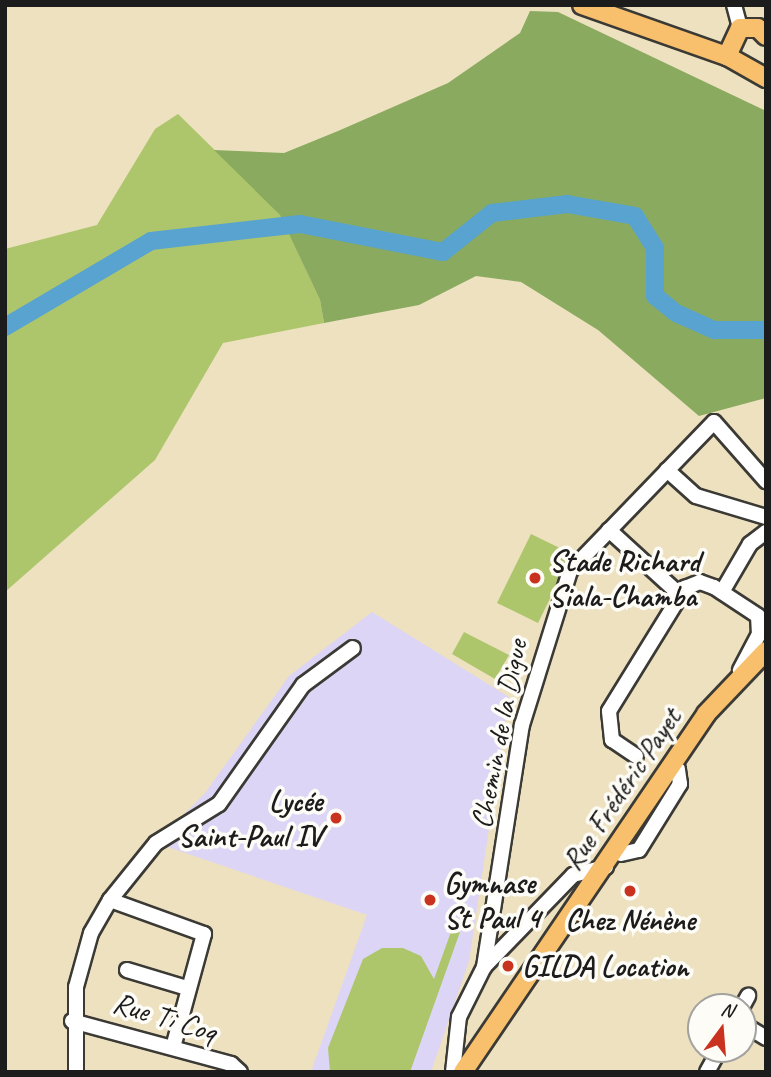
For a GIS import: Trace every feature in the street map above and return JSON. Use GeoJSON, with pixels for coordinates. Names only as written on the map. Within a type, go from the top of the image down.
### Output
{"type":"FeatureCollection","features":[{"type":"Feature","properties":{"kind":"main road"},"geometry":{"type":"LineString","coordinates":[[582,5],[727,56],[766,78]]}},
{"type":"Feature","properties":{"kind":"main road"},"geometry":{"type":"LineString","coordinates":[[727,56],[740,28],[758,27],[766,36]]}},
{"type":"Feature","properties":{"kind":"main road","name":"Rue Frédéric Payet"},"geometry":{"type":"LineString","coordinates":[[611,862],[735,678],[766,651]]}},
{"type":"Feature","properties":{"kind":"main road","name":"Rue Frédéric Payet"},"geometry":{"type":"LineString","coordinates":[[465,1071],[738,686],[766,664]]}},
{"type":"Feature","properties":{"kind":"street"},"geometry":{"type":"LineString","coordinates":[[734,5],[740,28]]}},
{"type":"Feature","properties":{"kind":"street","name":"Chemin de la Digue"},"geometry":{"type":"LineString","coordinates":[[484,967],[532,678],[559,591],[610,530],[714,422],[766,481]]}},
{"type":"Feature","properties":{"kind":"street"},"geometry":{"type":"LineString","coordinates":[[667,470],[696,496],[766,517]]}},
{"type":"Feature","properties":{"kind":"street"},"geometry":{"type":"LineString","coordinates":[[610,530],[679,594]]}},
{"type":"Feature","properties":{"kind":"street"},"geometry":{"type":"LineString","coordinates":[[722,592],[750,544],[766,532]]}},
{"type":"Feature","properties":{"kind":"street"},"geometry":{"type":"LineString","coordinates":[[636,756],[612,740],[609,711],[679,594],[701,582],[722,592],[761,622],[748,658],[735,678]]}},
{"type":"Feature","properties":{"kind":"street"},"geometry":{"type":"LineString","coordinates":[[76,1072],[72,1021],[81,966],[110,900],[156,843],[219,804],[303,685],[353,648]]}},
{"type":"Feature","properties":{"kind":"street","name":"Chemin de la Digue"},"geometry":{"type":"LineString","coordinates":[[465,1071],[453,1050],[464,1003],[484,967],[573,875],[611,862]]}},
{"type":"Feature","properties":{"kind":"street"},"geometry":{"type":"LineString","coordinates":[[110,900],[201,930],[205,944],[187,988],[173,1047]]}},
{"type":"Feature","properties":{"kind":"street"},"geometry":{"type":"LineString","coordinates":[[127,970],[187,988]]}},
{"type":"Feature","properties":{"kind":"street","name":"Rue Ti Coq"},"geometry":{"type":"LineString","coordinates":[[72,1021],[173,1047],[240,1072]]}},
{"type":"Feature","properties":{"kind":"shaded area","name":"Lycée Saint-Paul IV"},"geometry":{"type":"Polygon","coordinates":[[[372,612],[509,697],[469,961],[431,1072],[311,1072],[367,915],[156,843],[205,793],[289,676],[372,612]]]}},
{"type":"Feature","properties":{"kind":"green space"},"geometry":{"type":"Polygon","coordinates":[[[530,11],[558,12],[766,111],[766,398],[699,416],[598,330],[521,282],[476,276],[419,305],[324,323],[320,300],[280,215],[214,150],[284,153],[448,83],[520,33],[530,11]]]}},
{"type":"Feature","properties":{"kind":"green space"},"geometry":{"type":"Polygon","coordinates":[[[178,114],[280,214],[320,300],[324,323],[223,343],[155,460],[5,592],[5,249],[97,225],[155,129],[178,114]]]}},
{"type":"Feature","properties":{"kind":"green space","name":"Stade Richard Siala-Chamba"},"geometry":{"type":"Polygon","coordinates":[[[531,534],[572,554],[538,623],[497,603],[531,534]]]}},
{"type":"Feature","properties":{"kind":"green space"},"geometry":{"type":"Polygon","coordinates":[[[464,632],[509,655],[495,679],[452,654],[464,632]]]}},
{"type":"Feature","properties":{"kind":"green space"},"geometry":{"type":"Polygon","coordinates":[[[452,929],[460,932],[410,1072],[330,1072],[328,1048],[363,959],[382,948],[403,948],[421,956],[434,979],[452,929]]]}},
{"type":"Feature","properties":{"kind":"waterway"},"geometry":{"type":"LineString","coordinates":[[5,327],[151,241],[300,224],[443,252],[492,213],[567,204],[635,216],[655,248],[655,296],[676,313],[714,330],[766,330]]}},
{"type":"Feature","properties":{"kind":"place","name":"Stade Richard Siala-Chamba"},"geometry":{"type":"Point","coordinates":[535,578]}},
{"type":"Feature","properties":{"kind":"place","name":"Lycée Saint-Paul IV"},"geometry":{"type":"Point","coordinates":[336,818]}},
{"type":"Feature","properties":{"kind":"place","name":"Chez Nénène"},"geometry":{"type":"Point","coordinates":[630,891]}},
{"type":"Feature","properties":{"kind":"place","name":"Gymnase St Paul 4"},"geometry":{"type":"Point","coordinates":[430,900]}},
{"type":"Feature","properties":{"kind":"place","name":"GILDA Location"},"geometry":{"type":"Point","coordinates":[508,966]}}]}
